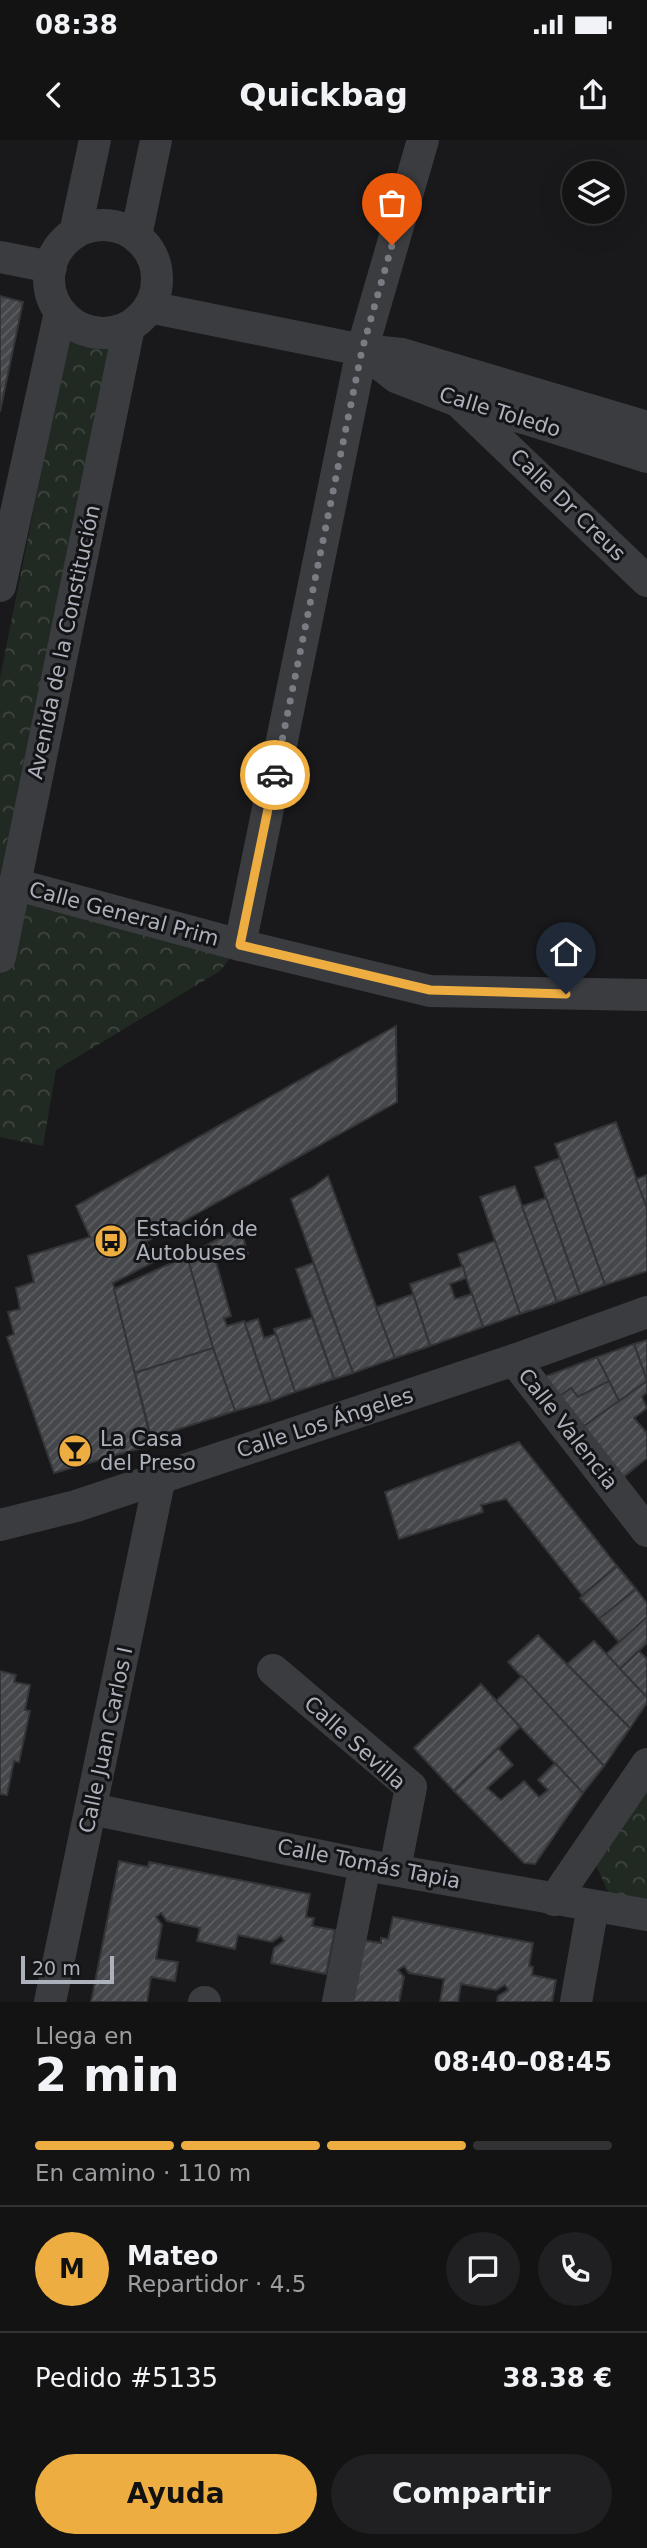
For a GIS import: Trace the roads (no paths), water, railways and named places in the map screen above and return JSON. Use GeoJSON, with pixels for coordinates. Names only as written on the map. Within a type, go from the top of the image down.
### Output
{"type":"FeatureCollection","features":[{"type":"Feature","properties":{"kind":"street"},"geometry":{"type":"LineString","coordinates":[[75,233],[95,140]]}},
{"type":"Feature","properties":{"kind":"street"},"geometry":{"type":"LineString","coordinates":[[136,236],[156,140]]}},
{"type":"Feature","properties":{"kind":"street"},"geometry":{"type":"LineString","coordinates":[[240,945],[362,350],[423,140]]}},
{"type":"Feature","properties":{"kind":"street"},"geometry":{"type":"LineString","coordinates":[[90,227],[122,229],[136,236],[148,250],[156,266],[158,284],[139,317],[115,332],[85,330],[71,322],[60,312],[49,282],[51,267],[64,242],[75,233],[90,227]]}},
{"type":"Feature","properties":{"kind":"street"},"geometry":{"type":"LineString","coordinates":[[0,257],[51,267]]}},
{"type":"Feature","properties":{"kind":"street"},"geometry":{"type":"LineString","coordinates":[[0,586],[6,523],[60,312]]}},
{"type":"Feature","properties":{"kind":"street","name":"Calle Toledo"},"geometry":{"type":"LineString","coordinates":[[139,317],[402,354],[647,427]]}},
{"type":"Feature","properties":{"kind":"street","name":"Avenida de la Constitución"},"geometry":{"type":"LineString","coordinates":[[0,957],[139,317]]}},
{"type":"Feature","properties":{"kind":"street","name":"Calle Toledo"},"geometry":{"type":"LineString","coordinates":[[362,350],[396,377],[458,401],[527,419],[647,457]]}},
{"type":"Feature","properties":{"kind":"street","name":"Calle Dr Creus"},"geometry":{"type":"LineString","coordinates":[[458,401],[647,581]]}},
{"type":"Feature","properties":{"kind":"street","name":"Calle General Prim"},"geometry":{"type":"LineString","coordinates":[[14,884],[240,945],[430,990],[647,995]]}},
{"type":"Feature","properties":{"kind":"street","name":"Calle Los Ángeles"},"geometry":{"type":"LineString","coordinates":[[0,1525],[56,1512],[160,1478],[514,1360],[647,1312]]}},
{"type":"Feature","properties":{"kind":"street","name":"Calle Valencia"},"geometry":{"type":"LineString","coordinates":[[514,1360],[647,1531]]}},
{"type":"Feature","properties":{"kind":"street","name":"Calle Juan Carlos I"},"geometry":{"type":"LineString","coordinates":[[50,2002],[160,1478]]}},
{"type":"Feature","properties":{"kind":"street","name":"Calle Sevilla"},"geometry":{"type":"LineString","coordinates":[[273,1670],[411,1787],[380,1867]]}},
{"type":"Feature","properties":{"kind":"street"},"geometry":{"type":"LineString","coordinates":[[554,1900],[647,1764]]}},
{"type":"Feature","properties":{"kind":"street","name":"Calle Tomás Tapia"},"geometry":{"type":"LineString","coordinates":[[91,1809],[380,1867],[647,1915]]}},
{"type":"Feature","properties":{"kind":"street"},"geometry":{"type":"LineString","coordinates":[[338,2002],[380,1867]]}},
{"type":"Feature","properties":{"kind":"street"},"geometry":{"type":"LineString","coordinates":[[576,2002],[593,1906]]}},
{"type":"Feature","properties":{"kind":"place","name":"Estación de Autobuses"},"geometry":{"type":"Point","coordinates":[111,1241]}},
{"type":"Feature","properties":{"kind":"place","name":"La Casa del Preso"},"geometry":{"type":"Point","coordinates":[75,1451]}}]}
